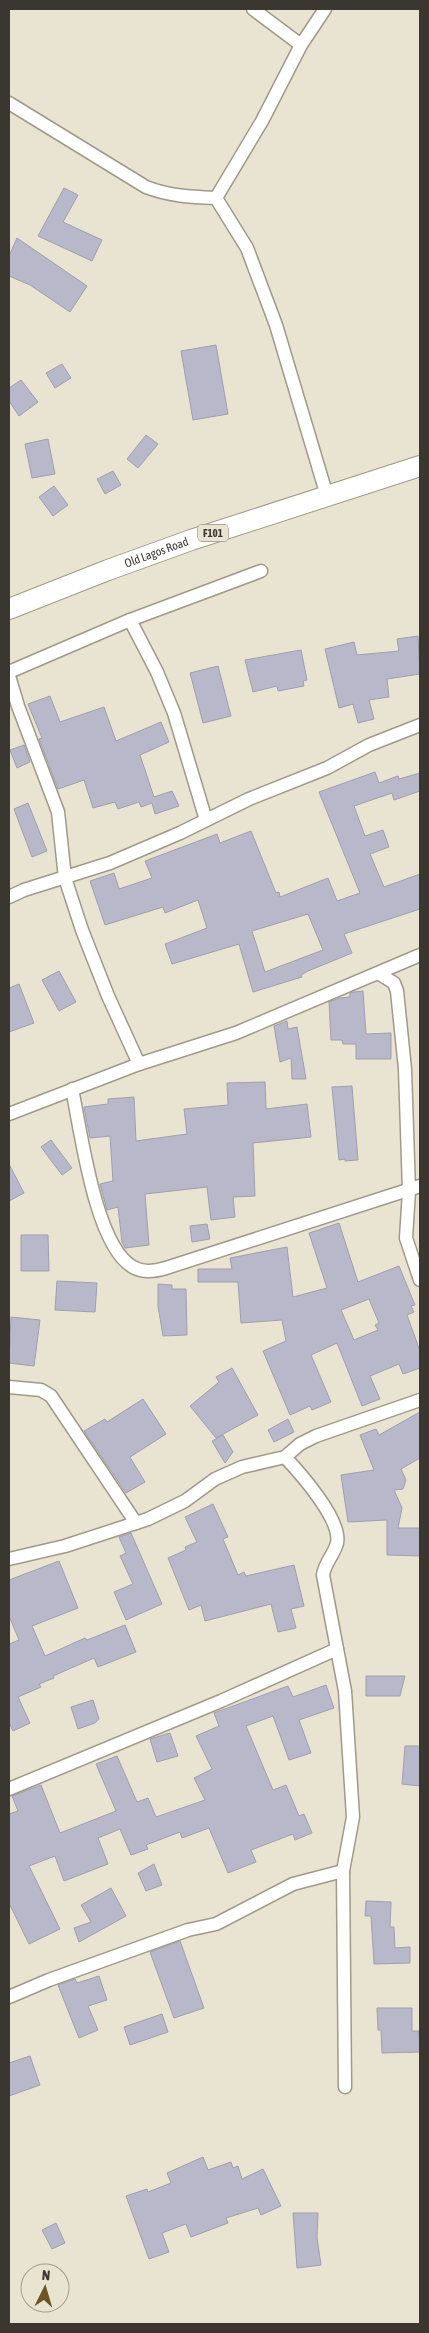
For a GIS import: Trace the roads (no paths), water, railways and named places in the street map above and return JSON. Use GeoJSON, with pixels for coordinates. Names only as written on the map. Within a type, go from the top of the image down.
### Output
{"type":"FeatureCollection","features":[{"type":"Feature","properties":{"kind":"main road","name":"Old Lagos Road"},"geometry":{"type":"LineString","coordinates":[[9,608],[182,543],[420,466]]}},
{"type":"Feature","properties":{"kind":"street"},"geometry":{"type":"LineString","coordinates":[[253,9],[301,45]]}},
{"type":"Feature","properties":{"kind":"street"},"geometry":{"type":"LineString","coordinates":[[216,198],[262,121],[301,45],[325,9]]}},
{"type":"Feature","properties":{"kind":"street"},"geometry":{"type":"LineString","coordinates":[[9,103],[146,187],[180,196],[216,198]]}},
{"type":"Feature","properties":{"kind":"street"},"geometry":{"type":"LineString","coordinates":[[216,198],[250,256],[276,325],[327,496]]}},
{"type":"Feature","properties":{"kind":"street"},"geometry":{"type":"LineString","coordinates":[[9,672],[130,620],[261,571]]}},
{"type":"Feature","properties":{"kind":"street"},"geometry":{"type":"LineString","coordinates":[[130,620],[157,672],[174,713],[206,820]]}},
{"type":"Feature","properties":{"kind":"street"},"geometry":{"type":"LineString","coordinates":[[9,676],[18,706],[58,812],[65,878],[88,947],[139,1064]]}},
{"type":"Feature","properties":{"kind":"street"},"geometry":{"type":"LineString","coordinates":[[9,897],[24,890],[110,863],[250,799],[327,768],[369,745],[420,725]]}},
{"type":"Feature","properties":{"kind":"street"},"geometry":{"type":"LineString","coordinates":[[9,1114],[139,1064],[236,1033],[420,955]]}},
{"type":"Feature","properties":{"kind":"street"},"geometry":{"type":"LineString","coordinates":[[378,973],[394,983],[397,991],[415,1188],[406,1238],[420,1280]]}},
{"type":"Feature","properties":{"kind":"street"},"geometry":{"type":"LineString","coordinates":[[72,1089],[96,1208],[117,1253],[133,1268],[152,1272],[415,1188]]}},
{"type":"Feature","properties":{"kind":"street"},"geometry":{"type":"LineString","coordinates":[[9,1387],[41,1390],[51,1396],[136,1523]]}},
{"type":"Feature","properties":{"kind":"street"},"geometry":{"type":"LineString","coordinates":[[9,1559],[65,1546],[136,1523],[185,1501],[215,1479],[242,1468],[285,1457],[300,1444],[316,1436],[420,1400]]}},
{"type":"Feature","properties":{"kind":"street"},"geometry":{"type":"LineString","coordinates":[[285,1457],[315,1490],[336,1530],[338,1541],[335,1550],[324,1565],[323,1574],[345,1691],[353,1817],[343,1871],[345,2087]]}},
{"type":"Feature","properties":{"kind":"street"},"geometry":{"type":"LineString","coordinates":[[9,1789],[221,1701],[336,1649]]}},
{"type":"Feature","properties":{"kind":"street"},"geometry":{"type":"LineString","coordinates":[[9,1998],[49,1980],[179,1933],[216,1924],[294,1884],[343,1871]]}}]}
